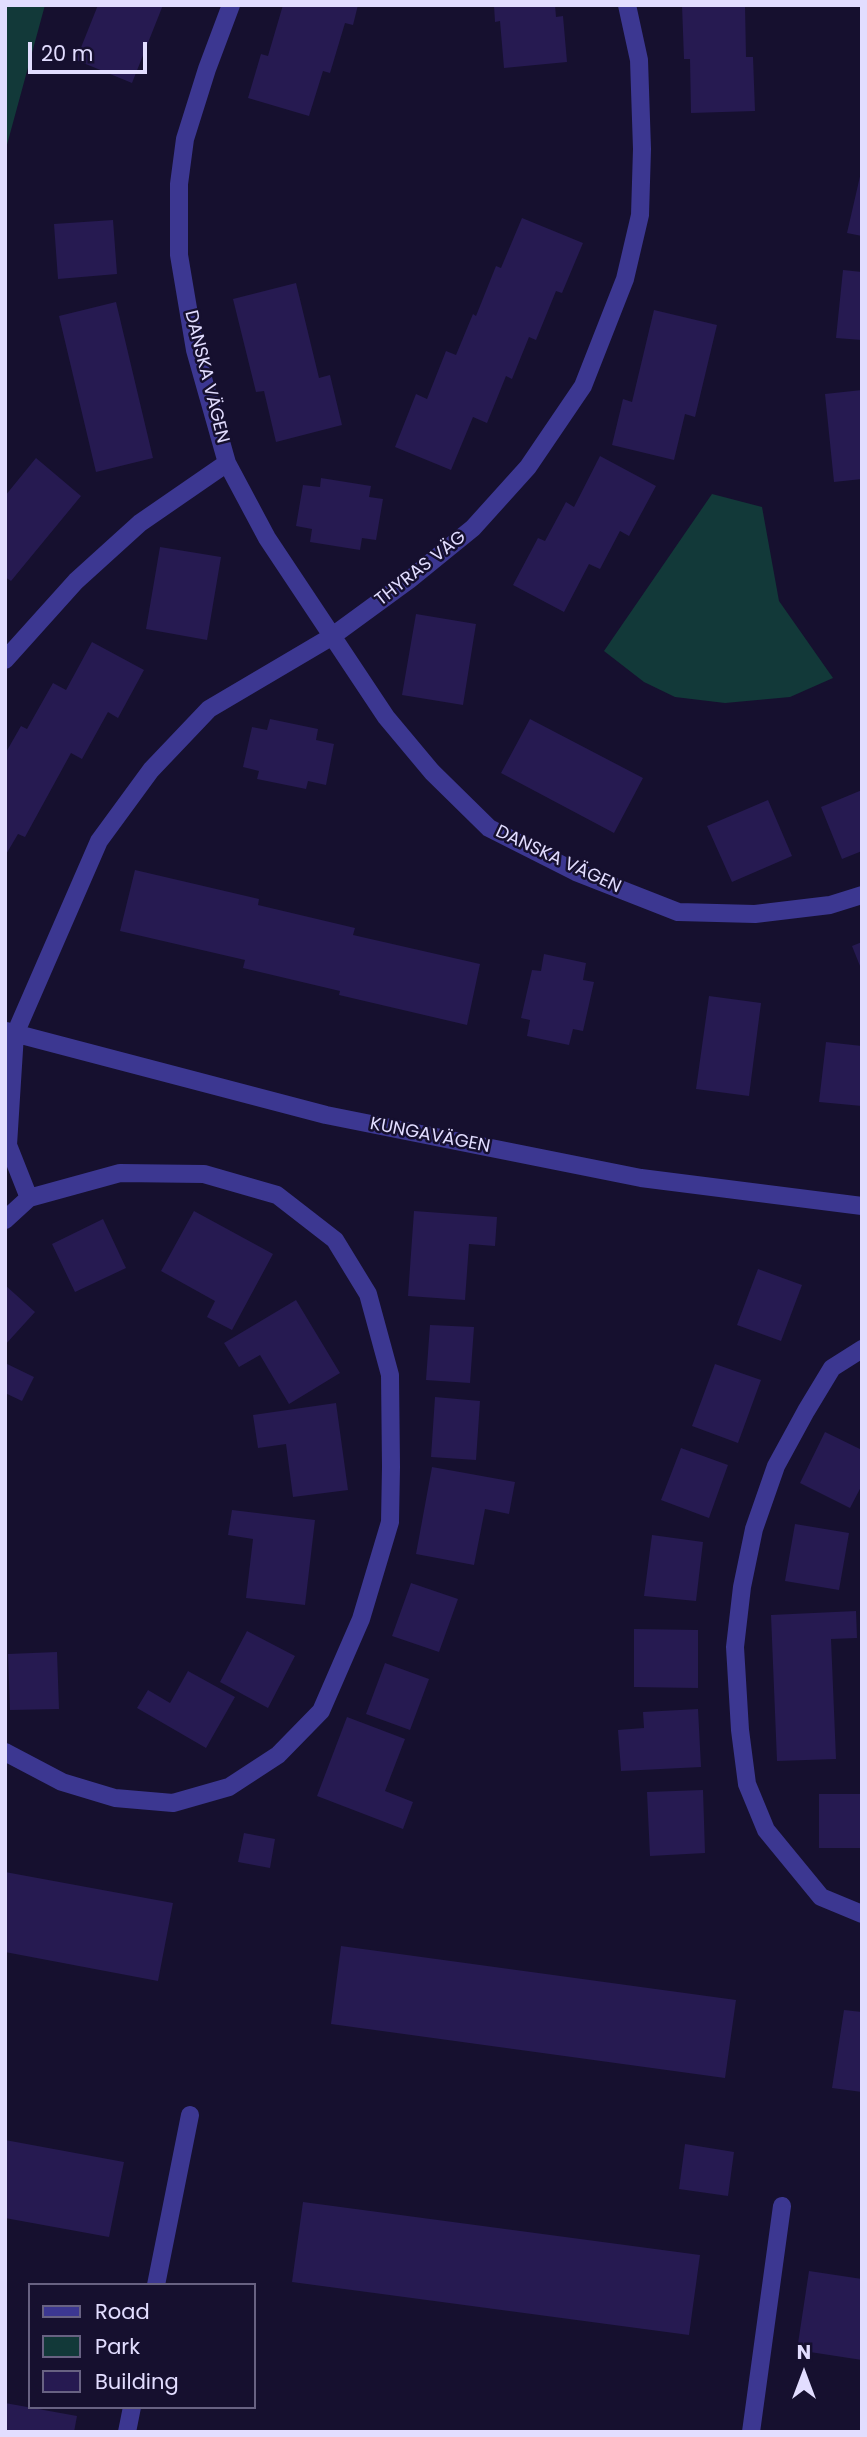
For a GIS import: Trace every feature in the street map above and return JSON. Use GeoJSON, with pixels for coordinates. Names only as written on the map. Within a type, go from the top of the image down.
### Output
{"type":"FeatureCollection","features":[{"type":"Feature","properties":{"kind":"street","name":"DANSKA VÄGEN"},"geometry":{"type":"LineString","coordinates":[[231,5],[185,139],[179,184],[179,255],[195,350],[228,463],[267,538],[386,717],[432,772],[489,828],[576,872],[678,912],[755,914],[830,905],[862,895]]}},
{"type":"Feature","properties":{"kind":"street","name":"THYRAS VÄG"},"geometry":{"type":"LineString","coordinates":[[29,1198],[8,1144],[10,1033],[99,841],[151,770],[209,709],[331,637],[409,580],[473,528],[528,467],[583,386],[625,279],[640,215],[642,149],[639,60],[627,5]]}},
{"type":"Feature","properties":{"kind":"street","name":"DANSKA VÄGEN"},"geometry":{"type":"LineString","coordinates":[[5,660],[76,581],[140,523],[228,463]]}},
{"type":"Feature","properties":{"kind":"street","name":"KUNGAVÄGEN"},"geometry":{"type":"LineString","coordinates":[[10,1033],[352,1120],[641,1178],[862,1206]]}},
{"type":"Feature","properties":{"kind":"street"},"geometry":{"type":"LineString","coordinates":[[5,1220],[29,1198],[120,1173],[204,1174],[277,1195],[335,1240],[368,1294],[390,1375],[390,1522],[360,1619],[321,1711],[278,1755],[229,1787],[173,1803],[115,1798],[62,1782],[5,1752]]}},
{"type":"Feature","properties":{"kind":"street"},"geometry":{"type":"LineString","coordinates":[[862,1349],[832,1368],[776,1466],[754,1529],[734,1647],[747,1784],[766,1830],[821,1897],[862,1914]]}},
{"type":"Feature","properties":{"kind":"street"},"geometry":{"type":"LineString","coordinates":[[156,2283],[190,2115]]}},
{"type":"Feature","properties":{"kind":"street"},"geometry":{"type":"LineString","coordinates":[[751,2432],[782,2206]]}},
{"type":"Feature","properties":{"kind":"street"},"geometry":{"type":"LineString","coordinates":[[127,2432],[132,2409]]}},
{"type":"Feature","properties":{"kind":"green space"},"geometry":{"type":"Polygon","coordinates":[[[5,5],[45,5],[5,152],[5,5]]]}},
{"type":"Feature","properties":{"kind":"green space"},"geometry":{"type":"Polygon","coordinates":[[[712,494],[762,507],[779,601],[833,678],[790,697],[725,703],[675,697],[644,682],[604,651],[712,494]]]}},
{"type":"Feature","properties":{"kind":"building"},"geometry":{"type":"Polygon","coordinates":[[[98,5],[163,5],[132,83],[76,60],[98,5]]]}},
{"type":"Feature","properties":{"kind":"building"},"geometry":{"type":"Polygon","coordinates":[[[283,5],[358,5],[353,25],[345,23],[330,73],[323,71],[309,116],[248,98],[261,54],[268,56],[283,5]]]}},
{"type":"Feature","properties":{"kind":"building"},"geometry":{"type":"Polygon","coordinates":[[[494,5],[555,5],[556,17],[563,16],[567,62],[504,68],[500,21],[495,22],[494,5]]]}},
{"type":"Feature","properties":{"kind":"building"},"geometry":{"type":"Polygon","coordinates":[[[682,5],[745,5],[746,57],[753,57],[755,111],[691,113],[690,59],[684,59],[682,5]]]}},
{"type":"Feature","properties":{"kind":"building"},"geometry":{"type":"Polygon","coordinates":[[[862,172],[862,236],[847,233],[862,172]]]}},
{"type":"Feature","properties":{"kind":"building"},"geometry":{"type":"Polygon","coordinates":[[[522,218],[583,243],[562,293],[556,291],[536,340],[529,337],[512,379],[506,376],[487,423],[473,417],[451,470],[395,447],[416,394],[427,399],[446,351],[456,355],[473,314],[476,316],[496,266],[501,268],[522,218]]]}},
{"type":"Feature","properties":{"kind":"building"},"geometry":{"type":"Polygon","coordinates":[[[113,220],[117,274],[58,279],[54,224],[113,220]]]}},
{"type":"Feature","properties":{"kind":"building"},"geometry":{"type":"Polygon","coordinates":[[[843,270],[862,272],[862,340],[836,338],[843,270]]]}},
{"type":"Feature","properties":{"kind":"building"},"geometry":{"type":"Polygon","coordinates":[[[296,283],[319,378],[330,375],[342,425],[276,442],[264,391],[256,392],[233,299],[296,283]]]}},
{"type":"Feature","properties":{"kind":"building"},"geometry":{"type":"Polygon","coordinates":[[[116,302],[153,458],[96,472],[59,316],[116,302]]]}},
{"type":"Feature","properties":{"kind":"building"},"geometry":{"type":"Polygon","coordinates":[[[654,310],[717,325],[695,417],[685,414],[674,460],[612,445],[623,399],[632,402],[654,310]]]}},
{"type":"Feature","properties":{"kind":"building"},"geometry":{"type":"Polygon","coordinates":[[[862,390],[862,479],[834,482],[825,394],[862,390]]]}},
{"type":"Feature","properties":{"kind":"building"},"geometry":{"type":"Polygon","coordinates":[[[600,456],[656,486],[629,536],[620,531],[600,569],[589,564],[564,612],[513,585],[538,538],[545,541],[566,502],[574,507],[600,456]]]}},
{"type":"Feature","properties":{"kind":"building"},"geometry":{"type":"Polygon","coordinates":[[[36,458],[81,496],[11,581],[5,577],[5,496],[36,458]]]}},
{"type":"Feature","properties":{"kind":"building"},"geometry":{"type":"Polygon","coordinates":[[[321,478],[371,486],[369,497],[383,499],[376,540],[362,538],[360,550],[310,542],[312,529],[296,526],[303,485],[320,487],[321,478]]]}},
{"type":"Feature","properties":{"kind":"building"},"geometry":{"type":"Polygon","coordinates":[[[160,547],[221,557],[207,640],[146,629],[160,547]]]}},
{"type":"Feature","properties":{"kind":"building"},"geometry":{"type":"Polygon","coordinates":[[[416,614],[476,624],[463,705],[402,695],[416,614]]]}},
{"type":"Feature","properties":{"kind":"building"},"geometry":{"type":"Polygon","coordinates":[[[92,642],[144,670],[118,718],[108,712],[82,759],[71,753],[25,837],[18,834],[5,856],[5,754],[21,726],[27,729],[53,683],[66,690],[92,642]]]}},
{"type":"Feature","properties":{"kind":"building"},"geometry":{"type":"Polygon","coordinates":[[[270,719],[318,729],[316,740],[334,744],[326,785],[308,781],[306,789],[257,779],[259,771],[243,767],[252,727],[267,730],[270,719]]]}},
{"type":"Feature","properties":{"kind":"building"},"geometry":{"type":"Polygon","coordinates":[[[530,719],[643,778],[614,833],[501,773],[530,719]]]}},
{"type":"Feature","properties":{"kind":"building"},"geometry":{"type":"Polygon","coordinates":[[[862,790],[862,851],[842,859],[821,807],[862,790]]]}},
{"type":"Feature","properties":{"kind":"building"},"geometry":{"type":"Polygon","coordinates":[[[768,800],[792,856],[732,882],[707,826],[768,800]]]}},
{"type":"Feature","properties":{"kind":"building"},"geometry":{"type":"Polygon","coordinates":[[[135,870],[259,899],[258,905],[355,928],[353,935],[480,964],[467,1025],[339,995],[340,991],[243,968],[245,960],[120,931],[135,870]]]}},
{"type":"Feature","properties":{"kind":"building"},"geometry":{"type":"Polygon","coordinates":[[[862,942],[862,971],[852,946],[862,942]]]}},
{"type":"Feature","properties":{"kind":"building"},"geometry":{"type":"Polygon","coordinates":[[[544,954],[586,963],[583,980],[594,982],[583,1031],[573,1029],[569,1045],[527,1036],[530,1020],[521,1018],[532,970],[541,971],[544,954]]]}},
{"type":"Feature","properties":{"kind":"building"},"geometry":{"type":"Polygon","coordinates":[[[709,996],[761,1003],[749,1096],[696,1089],[709,996]]]}},
{"type":"Feature","properties":{"kind":"building"},"geometry":{"type":"Polygon","coordinates":[[[826,1042],[862,1046],[862,1106],[819,1102],[826,1042]]]}},
{"type":"Feature","properties":{"kind":"building"},"geometry":{"type":"Polygon","coordinates":[[[194,1211],[273,1254],[232,1330],[207,1317],[215,1301],[161,1271],[194,1211]]]}},
{"type":"Feature","properties":{"kind":"building"},"geometry":{"type":"Polygon","coordinates":[[[414,1211],[497,1217],[495,1246],[469,1244],[465,1300],[408,1296],[414,1211]]]}},
{"type":"Feature","properties":{"kind":"building"},"geometry":{"type":"Polygon","coordinates":[[[103,1219],[126,1268],[75,1292],[52,1244],[103,1219]]]}},
{"type":"Feature","properties":{"kind":"building"},"geometry":{"type":"Polygon","coordinates":[[[758,1269],[802,1285],[781,1341],[737,1325],[758,1269]]]}},
{"type":"Feature","properties":{"kind":"building"},"geometry":{"type":"Polygon","coordinates":[[[5,1285],[35,1312],[5,1345],[5,1285]]]}},
{"type":"Feature","properties":{"kind":"building"},"geometry":{"type":"Polygon","coordinates":[[[296,1300],[340,1373],[289,1404],[260,1355],[239,1367],[224,1343],[296,1300]]]}},
{"type":"Feature","properties":{"kind":"building"},"geometry":{"type":"Polygon","coordinates":[[[430,1325],[474,1327],[470,1383],[426,1380],[430,1325]]]}},
{"type":"Feature","properties":{"kind":"building"},"geometry":{"type":"Polygon","coordinates":[[[5,1363],[34,1377],[22,1401],[5,1393],[5,1363]]]}},
{"type":"Feature","properties":{"kind":"building"},"geometry":{"type":"Polygon","coordinates":[[[715,1364],[761,1380],[738,1443],[692,1426],[715,1364]]]}},
{"type":"Feature","properties":{"kind":"building"},"geometry":{"type":"Polygon","coordinates":[[[435,1397],[480,1401],[476,1460],[431,1457],[435,1397]]]}},
{"type":"Feature","properties":{"kind":"building"},"geometry":{"type":"Polygon","coordinates":[[[336,1403],[348,1490],[293,1497],[286,1444],[258,1448],[253,1415],[336,1403]]]}},
{"type":"Feature","properties":{"kind":"building"},"geometry":{"type":"Polygon","coordinates":[[[825,1432],[862,1450],[862,1485],[850,1508],[800,1483],[825,1432]]]}},
{"type":"Feature","properties":{"kind":"building"},"geometry":{"type":"Polygon","coordinates":[[[681,1448],[728,1465],[709,1518],[661,1500],[681,1448]]]}},
{"type":"Feature","properties":{"kind":"building"},"geometry":{"type":"Polygon","coordinates":[[[432,1467],[515,1482],[509,1514],[485,1509],[474,1565],[416,1554],[432,1467]]]}},
{"type":"Feature","properties":{"kind":"building"},"geometry":{"type":"Polygon","coordinates":[[[232,1510],[315,1520],[305,1605],[246,1598],[253,1539],[228,1535],[232,1510]]]}},
{"type":"Feature","properties":{"kind":"building"},"geometry":{"type":"Polygon","coordinates":[[[795,1524],[849,1533],[839,1590],[785,1581],[795,1524]]]}},
{"type":"Feature","properties":{"kind":"building"},"geometry":{"type":"Polygon","coordinates":[[[652,1535],[703,1542],[696,1601],[644,1596],[652,1535]]]}},
{"type":"Feature","properties":{"kind":"building"},"geometry":{"type":"Polygon","coordinates":[[[411,1583],[458,1599],[439,1652],[392,1636],[411,1583]]]}},
{"type":"Feature","properties":{"kind":"building"},"geometry":{"type":"Polygon","coordinates":[[[856,1611],[857,1638],[831,1639],[836,1759],[777,1761],[771,1615],[856,1611]]]}},
{"type":"Feature","properties":{"kind":"building"},"geometry":{"type":"Polygon","coordinates":[[[634,1629],[698,1630],[698,1688],[634,1687],[634,1629]]]}},
{"type":"Feature","properties":{"kind":"building"},"geometry":{"type":"Polygon","coordinates":[[[247,1631],[295,1656],[268,1708],[220,1682],[247,1631]]]}},
{"type":"Feature","properties":{"kind":"building"},"geometry":{"type":"Polygon","coordinates":[[[57,1652],[59,1709],[10,1710],[8,1654],[57,1652]]]}},
{"type":"Feature","properties":{"kind":"building"},"geometry":{"type":"Polygon","coordinates":[[[385,1663],[429,1679],[410,1730],[366,1714],[385,1663]]]}},
{"type":"Feature","properties":{"kind":"building"},"geometry":{"type":"Polygon","coordinates":[[[188,1671],[235,1697],[206,1748],[137,1708],[148,1690],[170,1703],[188,1671]]]}},
{"type":"Feature","properties":{"kind":"building"},"geometry":{"type":"Polygon","coordinates":[[[698,1709],[701,1767],[621,1771],[618,1730],[644,1728],[643,1712],[698,1709]]]}},
{"type":"Feature","properties":{"kind":"building"},"geometry":{"type":"Polygon","coordinates":[[[347,1717],[405,1739],[385,1791],[413,1802],[403,1829],[317,1796],[347,1717]]]}},
{"type":"Feature","properties":{"kind":"building"},"geometry":{"type":"Polygon","coordinates":[[[703,1790],[705,1853],[650,1856],[647,1792],[703,1790]]]}},
{"type":"Feature","properties":{"kind":"building"},"geometry":{"type":"Polygon","coordinates":[[[819,1794],[862,1794],[862,1848],[819,1848],[819,1794]]]}},
{"type":"Feature","properties":{"kind":"building"},"geometry":{"type":"Polygon","coordinates":[[[244,1833],[275,1839],[270,1868],[238,1862],[244,1833]]]}},
{"type":"Feature","properties":{"kind":"building"},"geometry":{"type":"Polygon","coordinates":[[[5,1872],[173,1903],[158,1981],[5,1952],[5,1872]]]}},
{"type":"Feature","properties":{"kind":"building"},"geometry":{"type":"Polygon","coordinates":[[[341,1946],[736,2000],[725,2078],[331,2024],[341,1946]]]}},
{"type":"Feature","properties":{"kind":"building"},"geometry":{"type":"Polygon","coordinates":[[[844,2010],[862,2012],[862,2092],[832,2088],[844,2010]]]}},
{"type":"Feature","properties":{"kind":"building"},"geometry":{"type":"Polygon","coordinates":[[[5,2140],[124,2162],[109,2237],[5,2218],[5,2140]]]}},
{"type":"Feature","properties":{"kind":"building"},"geometry":{"type":"Polygon","coordinates":[[[685,2144],[734,2152],[728,2196],[679,2189],[685,2144]]]}},
{"type":"Feature","properties":{"kind":"building"},"geometry":{"type":"Polygon","coordinates":[[[303,2202],[700,2255],[689,2335],[292,2282],[303,2202]]]}},
{"type":"Feature","properties":{"kind":"building"},"geometry":{"type":"Polygon","coordinates":[[[809,2271],[862,2279],[862,2360],[797,2350],[809,2271]]]}},
{"type":"Feature","properties":{"kind":"building"},"geometry":{"type":"Polygon","coordinates":[[[5,2403],[77,2416],[74,2432],[5,2432],[5,2403]]]}}]}
